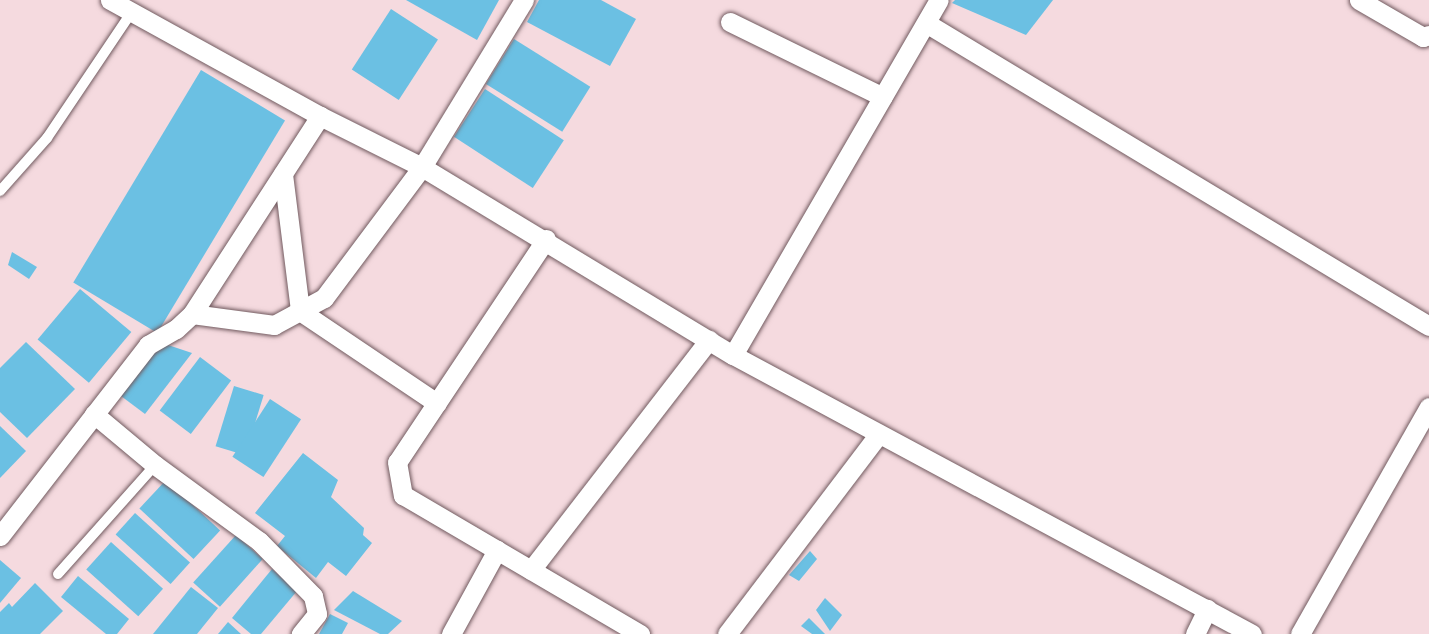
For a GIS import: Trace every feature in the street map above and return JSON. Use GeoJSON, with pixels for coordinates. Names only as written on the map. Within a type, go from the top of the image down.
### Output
{"type":"FeatureCollection","features":[{"type":"Feature","properties":{"kind":"street"},"geometry":{"type":"LineString","coordinates":[[110,0],[320,116],[422,167],[546,239],[733,355],[1252,634]]}},
{"type":"Feature","properties":{"kind":"street"},"geometry":{"type":"LineString","coordinates":[[192,314],[274,325],[324,298],[422,167],[524,0]]}},
{"type":"Feature","properties":{"kind":"street"},"geometry":{"type":"LineString","coordinates":[[733,355],[939,0]]}},
{"type":"Feature","properties":{"kind":"street"},"geometry":{"type":"LineString","coordinates":[[1359,0],[1423,37],[1429,35]]}},
{"type":"Feature","properties":{"kind":"street"},"geometry":{"type":"LineString","coordinates":[[730,22],[883,97]]}},
{"type":"Feature","properties":{"kind":"street"},"geometry":{"type":"LineString","coordinates":[[926,23],[1429,326]]}},
{"type":"Feature","properties":{"kind":"street"},"geometry":{"type":"LineString","coordinates":[[0,536],[148,345],[176,329],[192,314],[320,116]]}},
{"type":"Feature","properties":{"kind":"street"},"geometry":{"type":"LineString","coordinates":[[283,174],[300,311],[437,403]]}},
{"type":"Feature","properties":{"kind":"street"},"geometry":{"type":"LineString","coordinates":[[546,239],[397,462],[403,495],[640,634]]}},
{"type":"Feature","properties":{"kind":"street"},"geometry":{"type":"LineString","coordinates":[[531,570],[709,340]]}},
{"type":"Feature","properties":{"kind":"street"},"geometry":{"type":"LineString","coordinates":[[1300,634],[1429,407]]}},
{"type":"Feature","properties":{"kind":"street"},"geometry":{"type":"LineString","coordinates":[[94,414],[155,465],[260,541],[313,596],[317,614],[301,634]]}},
{"type":"Feature","properties":{"kind":"street"},"geometry":{"type":"LineString","coordinates":[[726,634],[879,434]]}},
{"type":"Feature","properties":{"kind":"street"},"geometry":{"type":"LineString","coordinates":[[451,634],[496,550]]}},
{"type":"Feature","properties":{"kind":"street"},"geometry":{"type":"LineString","coordinates":[[1195,634],[1207,610]]}},
{"type":"Feature","properties":{"kind":"lane"},"geometry":{"type":"LineString","coordinates":[[0,191],[47,138],[131,13]]}},
{"type":"Feature","properties":{"kind":"lane"},"geometry":{"type":"LineString","coordinates":[[58,574],[155,465]]}},
{"type":"Feature","properties":{"kind":"building"},"geometry":{"type":"Polygon","coordinates":[[[406,0],[499,0],[477,40],[406,0]]]}},
{"type":"Feature","properties":{"kind":"building"},"geometry":{"type":"Polygon","coordinates":[[[539,0],[601,0],[636,19],[610,66],[527,22],[539,0]]]}},
{"type":"Feature","properties":{"kind":"building"},"geometry":{"type":"Polygon","coordinates":[[[955,0],[1053,0],[1026,35],[952,3],[955,0]]]}},
{"type":"Feature","properties":{"kind":"building"},"geometry":{"type":"Polygon","coordinates":[[[391,9],[438,39],[399,100],[352,69],[391,9]]]}},
{"type":"Feature","properties":{"kind":"building"},"geometry":{"type":"Polygon","coordinates":[[[514,39],[590,87],[562,132],[486,84],[514,39]]]}},
{"type":"Feature","properties":{"kind":"building"},"geometry":{"type":"Polygon","coordinates":[[[201,70],[285,120],[157,333],[73,283],[201,70]]]}},
{"type":"Feature","properties":{"kind":"building"},"geometry":{"type":"Polygon","coordinates":[[[485,89],[564,140],[533,188],[454,137],[485,89]]]}},
{"type":"Feature","properties":{"kind":"building"},"geometry":{"type":"Polygon","coordinates":[[[12,252],[37,267],[29,279],[8,265],[12,252]]]}},
{"type":"Feature","properties":{"kind":"building"},"geometry":{"type":"Polygon","coordinates":[[[80,289],[131,332],[89,383],[38,340],[80,289]]]}},
{"type":"Feature","properties":{"kind":"building"},"geometry":{"type":"Polygon","coordinates":[[[26,342],[75,389],[27,438],[0,412],[0,368],[26,342]]]}},
{"type":"Feature","properties":{"kind":"building"},"geometry":{"type":"Polygon","coordinates":[[[162,343],[192,353],[145,414],[121,396],[162,343]]]}},
{"type":"Feature","properties":{"kind":"building"},"geometry":{"type":"Polygon","coordinates":[[[200,357],[231,380],[191,434],[160,411],[200,357]]]}},
{"type":"Feature","properties":{"kind":"building"},"geometry":{"type":"Polygon","coordinates":[[[234,386],[264,395],[245,455],[216,446],[234,386]]]}},
{"type":"Feature","properties":{"kind":"building"},"geometry":{"type":"Polygon","coordinates":[[[270,399],[301,419],[263,477],[232,457],[270,399]]]}},
{"type":"Feature","properties":{"kind":"building"},"geometry":{"type":"Polygon","coordinates":[[[0,426],[26,451],[0,478],[0,426]]]}},
{"type":"Feature","properties":{"kind":"building"},"geometry":{"type":"Polygon","coordinates":[[[303,453],[338,480],[331,497],[364,528],[363,535],[372,543],[346,576],[328,562],[316,578],[277,546],[285,536],[255,513],[303,453]]]}},
{"type":"Feature","properties":{"kind":"building"},"geometry":{"type":"Polygon","coordinates":[[[166,480],[220,530],[194,559],[139,509],[166,480]]]}},
{"type":"Feature","properties":{"kind":"building"},"geometry":{"type":"Polygon","coordinates":[[[135,513],[190,563],[171,584],[116,535],[135,513]]]}},
{"type":"Feature","properties":{"kind":"building"},"geometry":{"type":"Polygon","coordinates":[[[236,535],[263,559],[220,607],[193,583],[236,535]]]}},
{"type":"Feature","properties":{"kind":"building"},"geometry":{"type":"Polygon","coordinates":[[[111,542],[163,589],[138,616],[86,569],[111,542]]]}},
{"type":"Feature","properties":{"kind":"building"},"geometry":{"type":"Polygon","coordinates":[[[810,551],[817,559],[799,581],[789,575],[810,551]]]}},
{"type":"Feature","properties":{"kind":"building"},"geometry":{"type":"Polygon","coordinates":[[[0,560],[21,578],[0,603],[0,560]]]}},
{"type":"Feature","properties":{"kind":"building"},"geometry":{"type":"Polygon","coordinates":[[[272,569],[297,591],[261,634],[251,634],[232,618],[272,569]]]}},
{"type":"Feature","properties":{"kind":"building"},"geometry":{"type":"Polygon","coordinates":[[[78,576],[129,619],[117,634],[106,634],[61,597],[78,576]]]}},
{"type":"Feature","properties":{"kind":"building"},"geometry":{"type":"Polygon","coordinates":[[[35,583],[63,611],[40,634],[0,634],[0,612],[9,603],[12,607],[35,583]]]}},
{"type":"Feature","properties":{"kind":"building"},"geometry":{"type":"Polygon","coordinates":[[[191,587],[218,608],[197,634],[153,634],[191,587]]]}},
{"type":"Feature","properties":{"kind":"building"},"geometry":{"type":"Polygon","coordinates":[[[353,591],[402,621],[388,634],[380,634],[334,610],[353,591]]]}},
{"type":"Feature","properties":{"kind":"building"},"geometry":{"type":"Polygon","coordinates":[[[825,598],[842,615],[830,631],[816,610],[825,598]]]}},
{"type":"Feature","properties":{"kind":"building"},"geometry":{"type":"Polygon","coordinates":[[[330,614],[348,623],[342,634],[319,634],[330,614]]]}},
{"type":"Feature","properties":{"kind":"building"},"geometry":{"type":"Polygon","coordinates":[[[809,618],[825,634],[812,634],[801,626],[809,618]]]}},
{"type":"Feature","properties":{"kind":"building"},"geometry":{"type":"Polygon","coordinates":[[[228,622],[241,634],[218,634],[228,622]]]}}]}
